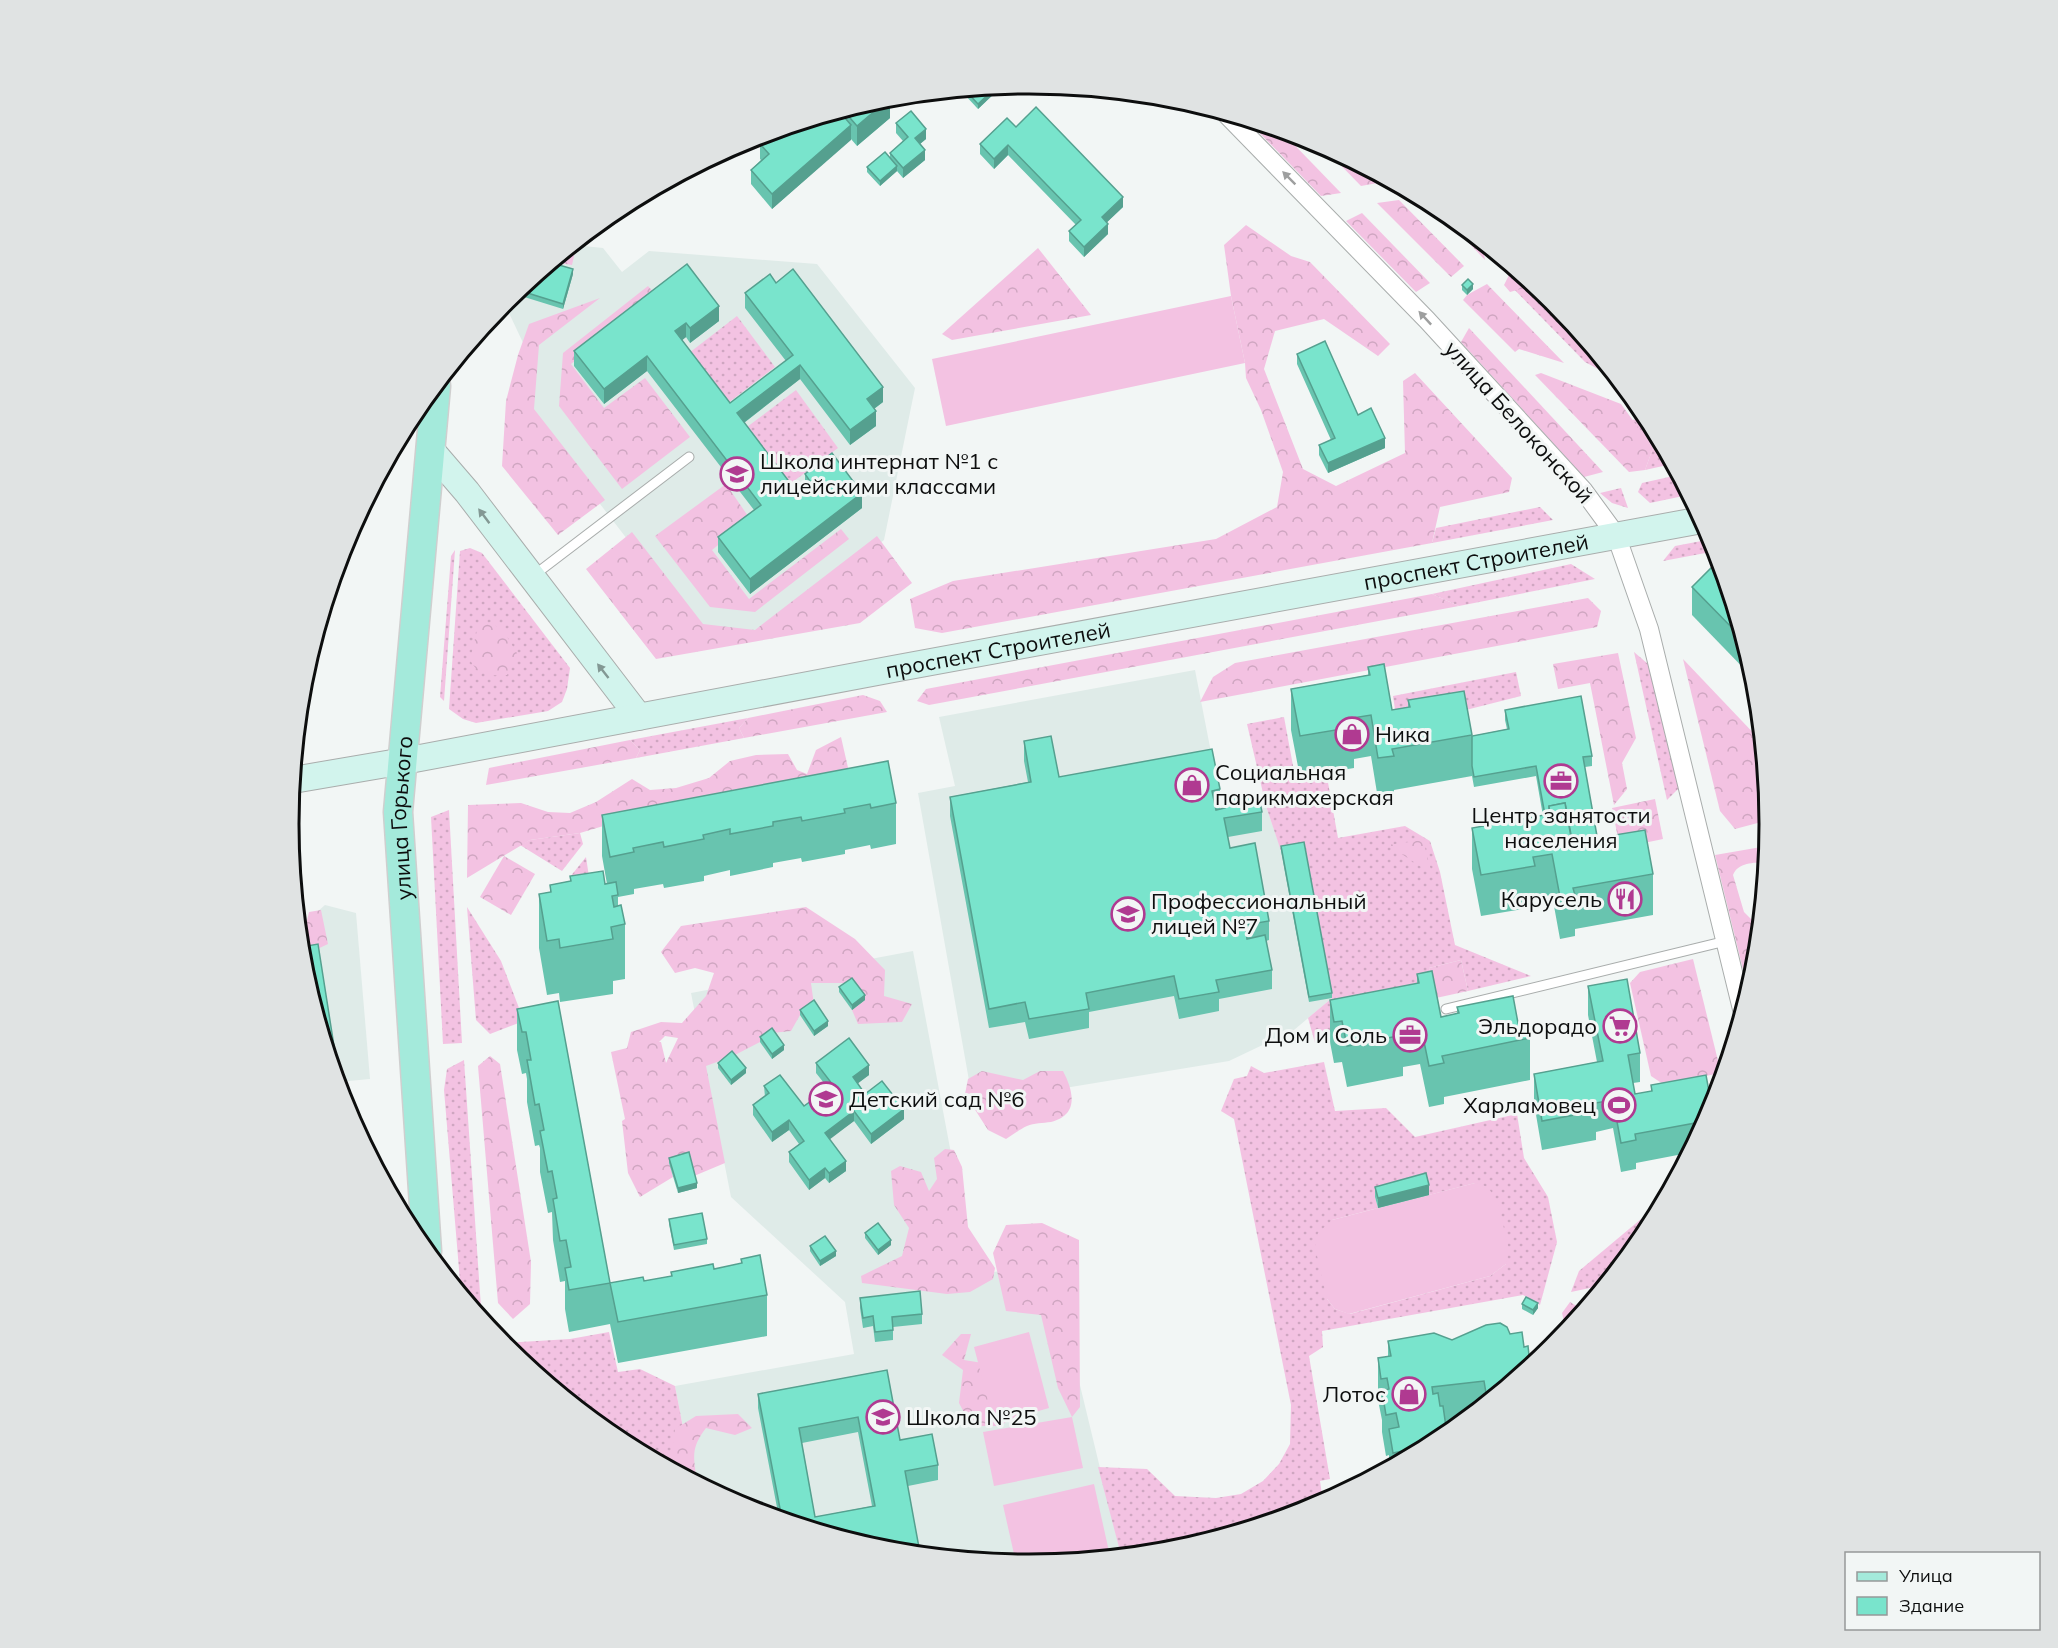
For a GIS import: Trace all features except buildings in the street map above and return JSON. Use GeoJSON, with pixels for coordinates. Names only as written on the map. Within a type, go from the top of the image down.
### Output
{"type":"FeatureCollection","features":[{"type":"Feature","properties":{"kind":"main road","name":"улица Горького"},"geometry":{"type":"LineString","coordinates":[[426,1234],[398,812],[434,403]]}},
{"type":"Feature","properties":{"kind":"main road"},"geometry":{"type":"LineString","coordinates":[[430,449],[467,492],[639,717]]}},
{"type":"Feature","properties":{"kind":"main road","name":"проспект Строителей"},"geometry":{"type":"LineString","coordinates":[[301,779],[1692,522]]}},
{"type":"Feature","properties":{"kind":"street","name":"улица Белоконской"},"geometry":{"type":"LineString","coordinates":[[1237,125],[1427,320],[1583,490],[1616,535],[1650,629],[1738,993]]}},
{"type":"Feature","properties":{"kind":"lane"},"geometry":{"type":"LineString","coordinates":[[531,578],[689,457]]}},
{"type":"Feature","properties":{"kind":"lane"},"geometry":{"type":"LineString","coordinates":[[1446,1009],[1726,941]]}},
{"type":"Feature","properties":{"kind":"shaded area","name":"Школа интернат №1 с лицейскими классами"},"geometry":{"type":"Polygon","coordinates":[[[584,246],[603,248],[622,272],[649,251],[817,264],[915,388],[884,540],[760,638],[699,632],[525,407],[526,349],[509,313],[584,246]]]}},
{"type":"Feature","properties":{"kind":"shaded area","name":"Профессиональный лицей №7"},"geometry":{"type":"Polygon","coordinates":[[[1195,670],[1223,814],[1266,806],[1332,998],[1294,1030],[1229,1061],[973,1103],[918,793],[955,786],[939,717],[1195,670]]]}},
{"type":"Feature","properties":{"kind":"shaded area"},"geometry":{"type":"Polygon","coordinates":[[[325,905],[356,913],[370,1079],[347,1081],[324,1013],[306,921],[325,905]]]}},
{"type":"Feature","properties":{"kind":"shaded area"},"geometry":{"type":"Polygon","coordinates":[[[913,951],[974,1276],[1050,1261],[1119,1548],[1029,1554],[981,1552],[887,1539],[840,1529],[795,1515],[750,1498],[691,1470],[675,1386],[854,1354],[845,1302],[731,1197],[691,993],[913,951]]]}},
{"type":"Feature","properties":{"kind":"green space"},"geometry":{"type":"Polygon","coordinates":[[[1258,132],[1294,145],[1341,193],[1321,196],[1258,132]]]}},
{"type":"Feature","properties":{"kind":"green space"},"geometry":{"type":"Polygon","coordinates":[[[1340,165],[1377,183],[1361,186],[1340,165]]]}},
{"type":"Feature","properties":{"kind":"green space"},"geometry":{"type":"Polygon","coordinates":[[[1399,200],[1464,266],[1451,277],[1377,203],[1399,200]]]}},
{"type":"Feature","properties":{"kind":"green space"},"geometry":{"type":"Polygon","coordinates":[[[1362,213],[1430,283],[1416,292],[1346,221],[1362,213]]]}},
{"type":"Feature","properties":{"kind":"green space"},"geometry":{"type":"Polygon","coordinates":[[[1246,225],[1291,256],[1310,262],[1390,344],[1378,356],[1324,319],[1275,331],[1264,369],[1303,469],[1336,486],[1405,453],[1403,381],[1415,373],[1512,478],[1509,492],[1440,507],[1432,543],[942,633],[915,628],[910,599],[953,581],[1216,539],[1277,507],[1283,472],[1261,410],[1246,378],[1224,245],[1246,225]]]}},
{"type":"Feature","properties":{"kind":"green space"},"geometry":{"type":"Polygon","coordinates":[[[1466,240],[1484,254],[1485,260],[1466,240]]]}},
{"type":"Feature","properties":{"kind":"green space"},"geometry":{"type":"Polygon","coordinates":[[[1038,248],[1091,315],[952,340],[942,334],[1038,248]]]}},
{"type":"Feature","properties":{"kind":"green space"},"geometry":{"type":"Polygon","coordinates":[[[575,254],[572,265],[563,264],[575,254]]]}},
{"type":"Feature","properties":{"kind":"green space"},"geometry":{"type":"Polygon","coordinates":[[[1509,275],[1523,288],[1510,292],[1504,285],[1509,275]]]}},
{"type":"Feature","properties":{"kind":"green space"},"geometry":{"type":"Polygon","coordinates":[[[1514,279],[1545,308],[1599,370],[1585,362],[1506,281],[1514,279]]]}},
{"type":"Feature","properties":{"kind":"green space"},"geometry":{"type":"Polygon","coordinates":[[[1487,284],[1564,363],[1519,349],[1515,352],[1463,300],[1467,295],[1487,284]]]}},
{"type":"Feature","properties":{"kind":"green space"},"geometry":{"type":"Polygon","coordinates":[[[648,286],[657,296],[571,364],[604,408],[645,378],[690,437],[622,489],[559,406],[563,353],[648,286]]]}},
{"type":"Feature","properties":{"kind":"green space"},"geometry":{"type":"Polygon","coordinates":[[[1231,296],[1245,363],[946,426],[932,359],[1231,296]]]}},
{"type":"Feature","properties":{"kind":"green space"},"geometry":{"type":"Polygon","coordinates":[[[600,298],[539,345],[534,409],[605,500],[558,535],[502,466],[506,401],[529,324],[600,298]]]}},
{"type":"Feature","properties":{"kind":"green space"},"geometry":{"type":"Polygon","coordinates":[[[737,316],[775,367],[728,403],[689,353],[737,316]]]}},
{"type":"Feature","properties":{"kind":"green space"},"geometry":{"type":"Polygon","coordinates":[[[1469,328],[1603,472],[1584,477],[1461,342],[1469,328]]]}},
{"type":"Feature","properties":{"kind":"green space"},"geometry":{"type":"Polygon","coordinates":[[[1541,373],[1621,404],[1653,448],[1645,470],[1629,472],[1535,375],[1541,373]]]}},
{"type":"Feature","properties":{"kind":"green space"},"geometry":{"type":"Polygon","coordinates":[[[796,390],[838,448],[790,484],[747,427],[796,390]]]}},
{"type":"Feature","properties":{"kind":"green space"},"geometry":{"type":"Polygon","coordinates":[[[1636,419],[1664,466],[1645,470],[1653,448],[1632,420],[1636,419]]]}},
{"type":"Feature","properties":{"kind":"green space"},"geometry":{"type":"Polygon","coordinates":[[[1670,477],[1681,497],[1650,503],[1638,492],[1642,483],[1670,477]]]}},
{"type":"Feature","properties":{"kind":"green space"},"geometry":{"type":"Polygon","coordinates":[[[726,484],[750,519],[712,550],[749,599],[841,529],[849,539],[755,612],[710,607],[655,536],[726,484]]]}},
{"type":"Feature","properties":{"kind":"green space"},"geometry":{"type":"Polygon","coordinates":[[[1621,488],[1628,508],[1612,503],[1600,493],[1621,488]]]}},
{"type":"Feature","properties":{"kind":"green space"},"geometry":{"type":"Polygon","coordinates":[[[1540,507],[1553,520],[1432,543],[1436,528],[1540,507]]]}},
{"type":"Feature","properties":{"kind":"green space"},"geometry":{"type":"Polygon","coordinates":[[[632,532],[703,624],[755,630],[877,536],[912,583],[860,623],[656,659],[586,569],[632,532]]]}},
{"type":"Feature","properties":{"kind":"green space"},"geometry":{"type":"Polygon","coordinates":[[[1701,541],[1706,553],[1663,561],[1675,546],[1701,541]]]}},
{"type":"Feature","properties":{"kind":"green space"},"geometry":{"type":"Polygon","coordinates":[[[470,548],[482,553],[570,668],[567,689],[562,702],[548,711],[476,723],[463,719],[449,709],[460,551],[470,548]]]}},
{"type":"Feature","properties":{"kind":"green space"},"geometry":{"type":"Polygon","coordinates":[[[455,550],[444,701],[440,697],[451,556],[455,550]]]}},
{"type":"Feature","properties":{"kind":"green space"},"geometry":{"type":"Polygon","coordinates":[[[1571,564],[1595,579],[1459,606],[1432,594],[1571,564]]]}},
{"type":"Feature","properties":{"kind":"green space"},"geometry":{"type":"Polygon","coordinates":[[[1432,594],[1459,606],[929,705],[917,701],[926,689],[1432,594]]]}},
{"type":"Feature","properties":{"kind":"green space"},"geometry":{"type":"Polygon","coordinates":[[[1588,598],[1601,611],[1597,627],[1200,702],[1213,677],[1235,663],[1588,598]]]}},
{"type":"Feature","properties":{"kind":"green space"},"geometry":{"type":"Polygon","coordinates":[[[492,622],[506,635],[518,655],[507,675],[481,672],[470,660],[478,626],[492,622]]]}},
{"type":"Feature","properties":{"kind":"green space"},"geometry":{"type":"Polygon","coordinates":[[[1634,652],[1648,664],[1680,787],[1667,800],[1634,652]]]}},
{"type":"Feature","properties":{"kind":"green space"},"geometry":{"type":"Polygon","coordinates":[[[1618,653],[1636,738],[1622,763],[1627,789],[1614,805],[1590,683],[1558,689],[1553,664],[1618,653]]]}},
{"type":"Feature","properties":{"kind":"green space"},"geometry":{"type":"Polygon","coordinates":[[[1683,659],[1752,732],[1759,823],[1735,829],[1720,811],[1683,659]]]}},
{"type":"Feature","properties":{"kind":"green space"},"geometry":{"type":"Polygon","coordinates":[[[1516,672],[1521,696],[1454,713],[1397,723],[1393,696],[1516,672]]]}},
{"type":"Feature","properties":{"kind":"green space"},"geometry":{"type":"Polygon","coordinates":[[[863,695],[880,701],[887,712],[744,738],[739,728],[748,718],[863,695]]]}},
{"type":"Feature","properties":{"kind":"green space"},"geometry":{"type":"Polygon","coordinates":[[[1284,717],[1296,782],[1327,777],[1338,838],[1405,826],[1430,841],[1440,872],[1455,945],[1531,976],[1468,991],[1461,960],[1429,968],[1436,998],[1397,1023],[1315,1043],[1308,1018],[1332,998],[1303,847],[1281,851],[1266,806],[1247,724],[1284,717]]]}},
{"type":"Feature","properties":{"kind":"green space"},"geometry":{"type":"Polygon","coordinates":[[[748,718],[739,728],[744,738],[636,758],[640,750],[630,740],[748,718]]]}},
{"type":"Feature","properties":{"kind":"green space"},"geometry":{"type":"Polygon","coordinates":[[[841,737],[849,772],[640,815],[580,833],[530,840],[467,878],[468,805],[521,803],[548,812],[570,813],[596,802],[632,779],[650,790],[676,788],[709,778],[730,761],[756,755],[788,754],[797,770],[807,774],[816,750],[841,737]]]}},
{"type":"Feature","properties":{"kind":"green space"},"geometry":{"type":"Polygon","coordinates":[[[630,740],[640,750],[636,758],[486,785],[489,768],[630,740]]]}},
{"type":"Feature","properties":{"kind":"green space"},"geometry":{"type":"Polygon","coordinates":[[[1655,799],[1663,839],[1620,848],[1612,808],[1655,799]]]}},
{"type":"Feature","properties":{"kind":"green space"},"geometry":{"type":"Polygon","coordinates":[[[449,810],[462,1043],[443,1044],[431,817],[449,810]]]}},
{"type":"Feature","properties":{"kind":"green space"},"geometry":{"type":"Polygon","coordinates":[[[580,833],[583,844],[562,871],[520,845],[530,840],[580,833]]]}},
{"type":"Feature","properties":{"kind":"green space"},"geometry":{"type":"Polygon","coordinates":[[[1423,840],[1432,874],[1388,845],[1423,840]]]}},
{"type":"Feature","properties":{"kind":"green space"},"geometry":{"type":"Polygon","coordinates":[[[1758,848],[1757,863],[1742,865],[1733,875],[1744,912],[1752,920],[1743,970],[1715,855],[1758,848]]]}},
{"type":"Feature","properties":{"kind":"green space"},"geometry":{"type":"Polygon","coordinates":[[[504,856],[535,874],[511,915],[480,897],[504,856]]]}},
{"type":"Feature","properties":{"kind":"green space"},"geometry":{"type":"Polygon","coordinates":[[[586,857],[591,890],[570,877],[586,857]]]}},
{"type":"Feature","properties":{"kind":"green space"},"geometry":{"type":"Polygon","coordinates":[[[467,907],[501,961],[524,1021],[490,1034],[476,1020],[467,907]]]}},
{"type":"Feature","properties":{"kind":"green space"},"geometry":{"type":"Polygon","coordinates":[[[806,907],[855,939],[885,970],[884,996],[912,1004],[902,1022],[858,1024],[852,1010],[865,1000],[852,983],[811,983],[814,1005],[800,1015],[791,1031],[772,1033],[733,1056],[706,1066],[725,1163],[694,1176],[670,1163],[673,1177],[640,1197],[628,1173],[622,1121],[625,1119],[611,1052],[627,1048],[631,1032],[661,1022],[682,1023],[706,996],[714,973],[695,968],[675,973],[661,952],[681,926],[806,907]],[[665,1036],[659,1042],[661,1042],[666,1063],[678,1038],[665,1036]]]}},
{"type":"Feature","properties":{"kind":"green space"},"geometry":{"type":"Polygon","coordinates":[[[321,910],[328,944],[312,952],[307,922],[309,912],[321,910]]]}},
{"type":"Feature","properties":{"kind":"green space"},"geometry":{"type":"Polygon","coordinates":[[[1693,959],[1718,1062],[1714,1074],[1663,1084],[1651,1076],[1630,983],[1640,972],[1693,959]]]}},
{"type":"Feature","properties":{"kind":"green space"},"geometry":{"type":"Polygon","coordinates":[[[1461,960],[1468,991],[1436,998],[1429,968],[1461,960]]]}},
{"type":"Feature","properties":{"kind":"green space"},"geometry":{"type":"Polygon","coordinates":[[[490,1056],[500,1064],[531,1262],[530,1304],[513,1319],[498,1303],[478,1066],[490,1056]]]}},
{"type":"Feature","properties":{"kind":"green space"},"geometry":{"type":"Polygon","coordinates":[[[464,1060],[481,1305],[460,1280],[444,1090],[447,1069],[464,1060]]]}},
{"type":"Feature","properties":{"kind":"green space"},"geometry":{"type":"Polygon","coordinates":[[[1324,1062],[1335,1111],[1386,1108],[1415,1137],[1517,1114],[1524,1158],[1548,1197],[1557,1242],[1540,1305],[1523,1295],[1322,1331],[1323,1347],[1309,1356],[1330,1479],[1320,1481],[1322,1492],[1263,1515],[1218,1529],[1119,1548],[1098,1467],[1147,1469],[1175,1496],[1216,1498],[1241,1494],[1263,1481],[1279,1464],[1290,1444],[1291,1405],[1234,1119],[1221,1111],[1234,1079],[1247,1076],[1251,1066],[1264,1073],[1324,1062]],[[1475,1183],[1429,1195],[1426,1184],[1375,1197],[1378,1208],[1332,1220],[1327,1299],[1335,1309],[1350,1314],[1490,1276],[1506,1264],[1475,1183]]]}},
{"type":"Feature","properties":{"kind":"green space"},"geometry":{"type":"Polygon","coordinates":[[[982,1071],[1023,1080],[1040,1071],[1063,1071],[1071,1094],[1070,1108],[1067,1114],[1060,1119],[1027,1126],[1006,1139],[988,1130],[965,1094],[968,1079],[982,1071]]]}},
{"type":"Feature","properties":{"kind":"green space"},"geometry":{"type":"Polygon","coordinates":[[[945,1149],[954,1150],[962,1167],[968,1227],[995,1268],[993,1279],[970,1292],[947,1294],[862,1283],[861,1276],[902,1256],[909,1228],[894,1205],[891,1171],[900,1166],[921,1172],[929,1191],[937,1179],[934,1158],[945,1149]]]}},
{"type":"Feature","properties":{"kind":"green space"},"geometry":{"type":"Polygon","coordinates":[[[1475,1183],[1488,1187],[1498,1203],[1509,1250],[1506,1264],[1490,1276],[1349,1314],[1335,1309],[1327,1299],[1315,1247],[1318,1233],[1332,1220],[1475,1183]]]}},
{"type":"Feature","properties":{"kind":"green space"},"geometry":{"type":"Polygon","coordinates":[[[1641,1219],[1608,1268],[1592,1288],[1571,1292],[1579,1271],[1641,1219]]]}},
{"type":"Feature","properties":{"kind":"green space"},"geometry":{"type":"Polygon","coordinates":[[[1042,1223],[1079,1240],[1080,1407],[1072,1417],[1058,1388],[1041,1315],[1006,1311],[993,1253],[1006,1225],[1042,1223]]]}},
{"type":"Feature","properties":{"kind":"green space"},"geometry":{"type":"Polygon","coordinates":[[[1570,1302],[1576,1306],[1564,1320],[1562,1313],[1570,1302]]]}},
{"type":"Feature","properties":{"kind":"green space"},"geometry":{"type":"Polygon","coordinates":[[[609,1332],[618,1372],[640,1369],[675,1386],[691,1470],[624,1431],[585,1403],[515,1342],[570,1339],[609,1332]]]}},
{"type":"Feature","properties":{"kind":"green space"},"geometry":{"type":"Polygon","coordinates":[[[1029,1332],[1049,1408],[994,1424],[974,1347],[1029,1332]]]}},
{"type":"Feature","properties":{"kind":"green space"},"geometry":{"type":"Polygon","coordinates":[[[961,1334],[971,1334],[964,1360],[989,1364],[1014,1415],[1001,1426],[971,1426],[959,1403],[963,1370],[942,1355],[961,1334]]]}},
{"type":"Feature","properties":{"kind":"green space"},"geometry":{"type":"Polygon","coordinates":[[[738,1414],[752,1428],[735,1435],[706,1428],[695,1448],[696,1473],[671,1458],[675,1429],[696,1416],[738,1414]]]}},
{"type":"Feature","properties":{"kind":"green space"},"geometry":{"type":"Polygon","coordinates":[[[1072,1417],[1083,1468],[994,1486],[983,1432],[1072,1417]]]}},
{"type":"Feature","properties":{"kind":"green space"},"geometry":{"type":"Polygon","coordinates":[[[1094,1484],[1108,1549],[1014,1553],[1003,1505],[1094,1484]]]}},
{"type":"Feature","properties":{"kind":"place","name":"Школа интернат №1 с лицейскими классами"},"geometry":{"type":"Point","coordinates":[737,474]}},
{"type":"Feature","properties":{"kind":"place","name":"Ника"},"geometry":{"type":"Point","coordinates":[1352,734]}},
{"type":"Feature","properties":{"kind":"place","name":"Центр занятости населения"},"geometry":{"type":"Point","coordinates":[1561,781]}},
{"type":"Feature","properties":{"kind":"place","name":"Социальная парикмахерская"},"geometry":{"type":"Point","coordinates":[1192,785]}},
{"type":"Feature","properties":{"kind":"place","name":"Карусель"},"geometry":{"type":"Point","coordinates":[1625,899]}},
{"type":"Feature","properties":{"kind":"place","name":"Профессиональный лицей №7"},"geometry":{"type":"Point","coordinates":[1128,914]}},
{"type":"Feature","properties":{"kind":"place","name":"Эльдорадо"},"geometry":{"type":"Point","coordinates":[1620,1026]}},
{"type":"Feature","properties":{"kind":"place","name":"Дом и Соль"},"geometry":{"type":"Point","coordinates":[1410,1035]}},
{"type":"Feature","properties":{"kind":"place","name":"Детский сад №6"},"geometry":{"type":"Point","coordinates":[826,1099]}},
{"type":"Feature","properties":{"kind":"place","name":"Харламовец"},"geometry":{"type":"Point","coordinates":[1619,1105]}},
{"type":"Feature","properties":{"kind":"place","name":"Лотос"},"geometry":{"type":"Point","coordinates":[1409,1394]}},
{"type":"Feature","properties":{"kind":"place","name":"Школа №25"},"geometry":{"type":"Point","coordinates":[883,1417]}}]}
